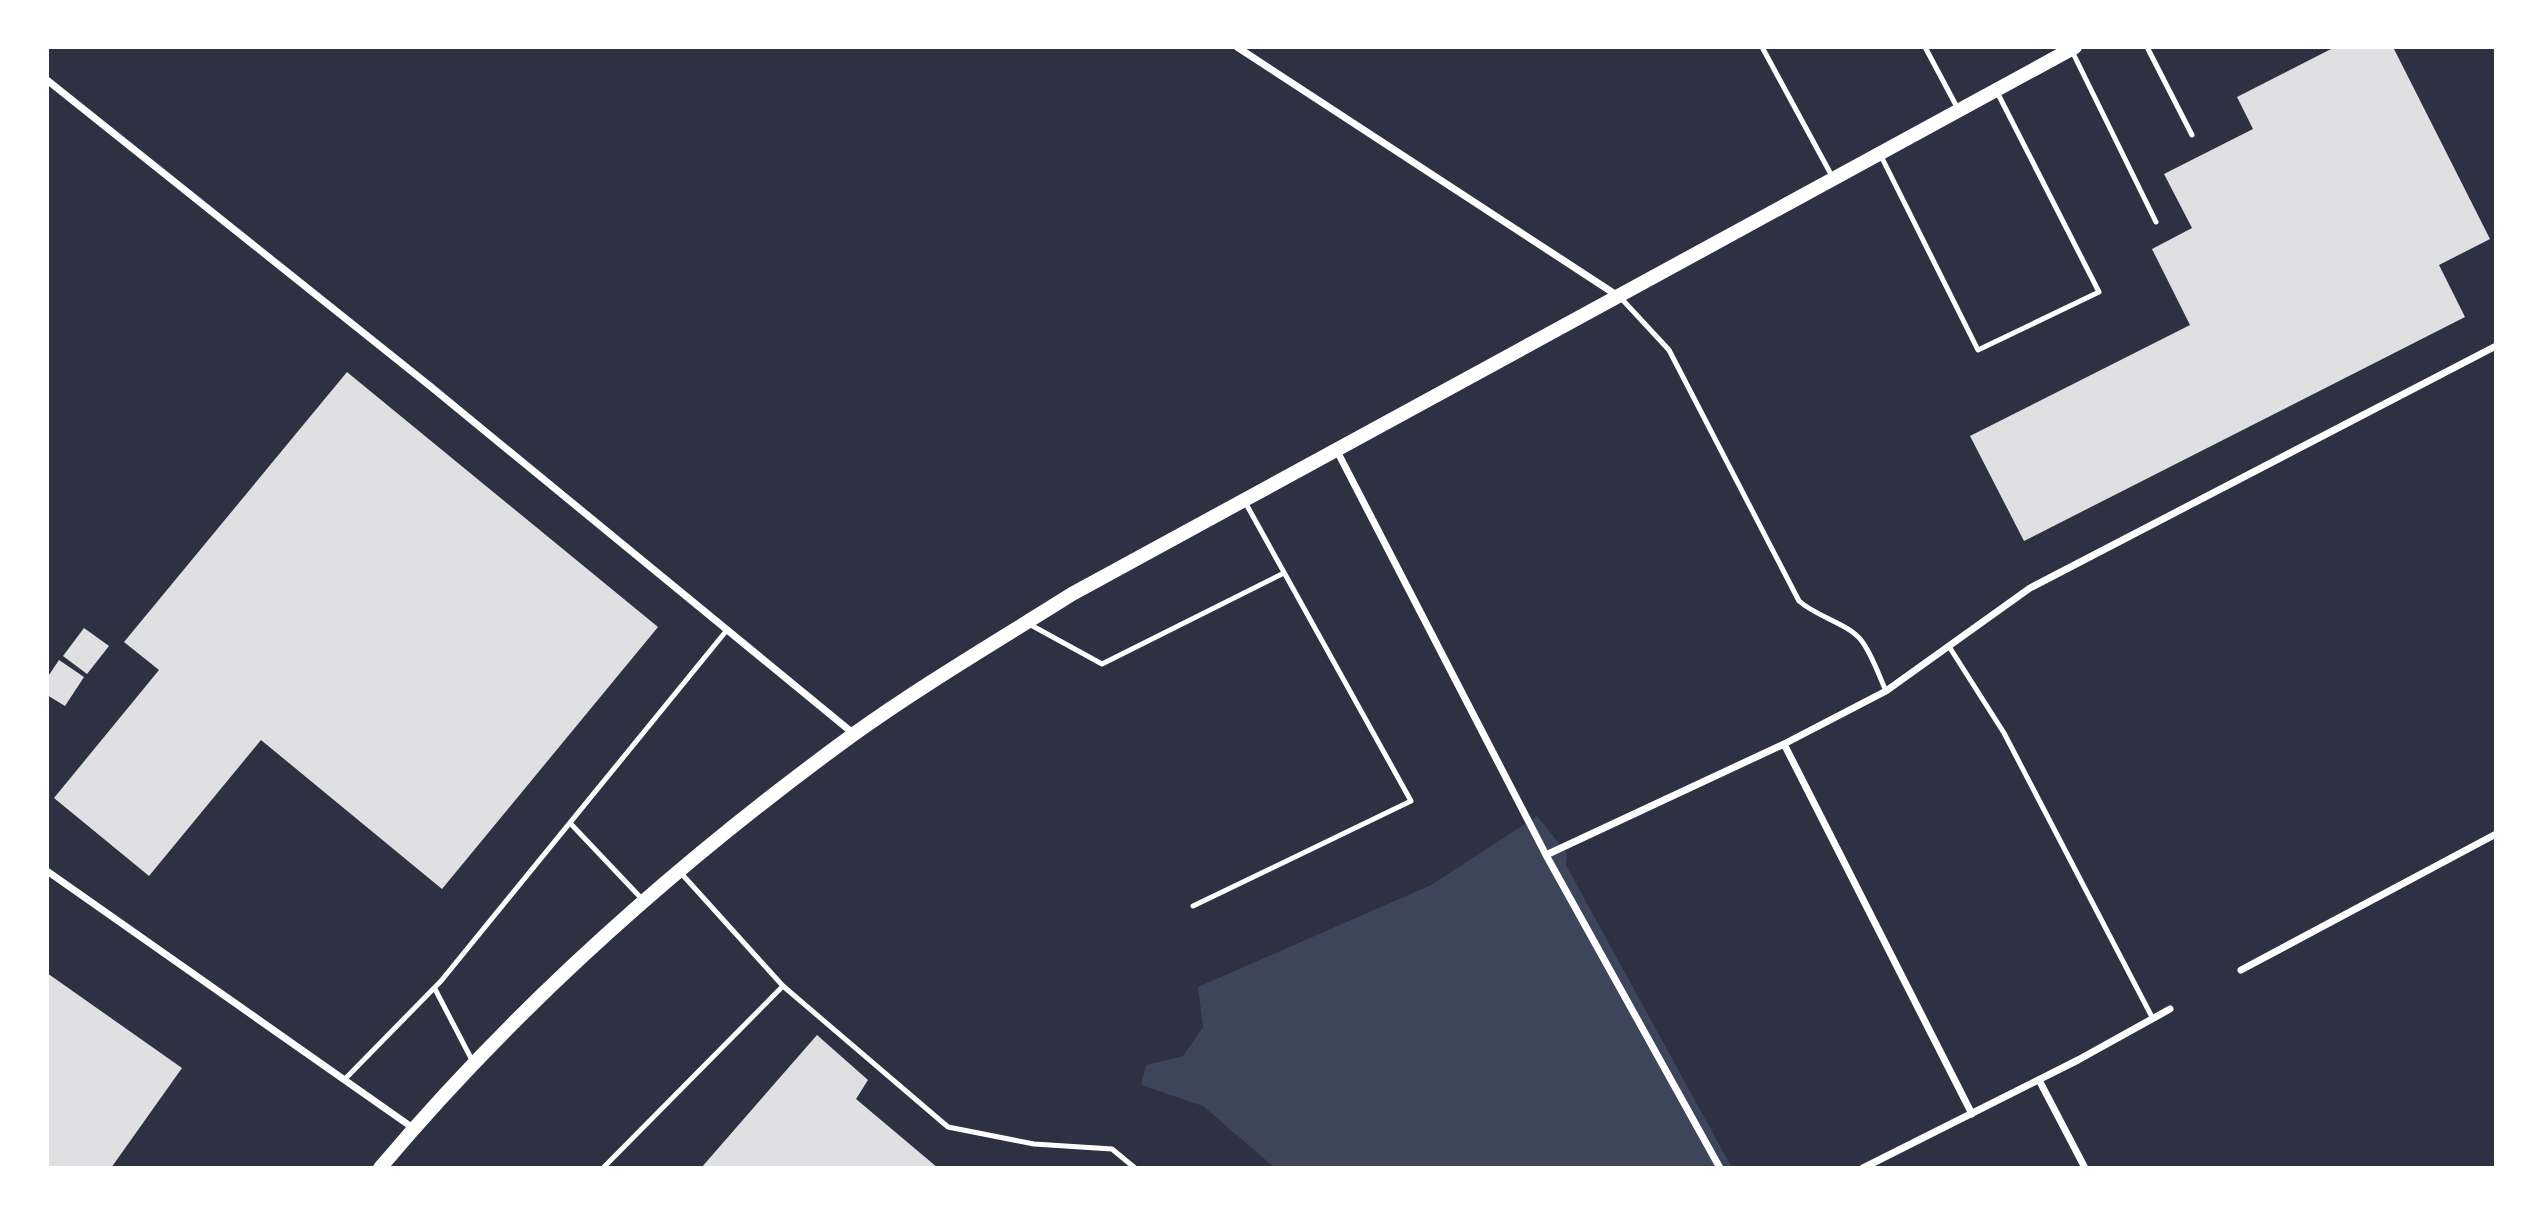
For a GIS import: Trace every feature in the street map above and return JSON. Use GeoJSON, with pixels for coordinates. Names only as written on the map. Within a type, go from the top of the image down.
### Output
{"type":"FeatureCollection","features":[{"type":"Feature","properties":{"kind":"main road"},"geometry":{"type":"LineString","coordinates":[[380,1168],[472,1062],[645,901],[854,734],[1072,594],[2073,48]]}},
{"type":"Feature","properties":{"kind":"street"},"geometry":{"type":"LineString","coordinates":[[1237,47],[1619,296]]}},
{"type":"Feature","properties":{"kind":"street"},"geometry":{"type":"LineString","coordinates":[[47,80],[430,386],[854,734]]}},
{"type":"Feature","properties":{"kind":"street"},"geometry":{"type":"LineString","coordinates":[[1546,855],[1784,744],[1886,691],[1950,648],[2030,588],[2496,345]]}},
{"type":"Feature","properties":{"kind":"street"},"geometry":{"type":"LineString","coordinates":[[1336,448],[1546,855],[1720,1168]]}},
{"type":"Feature","properties":{"kind":"street"},"geometry":{"type":"LineString","coordinates":[[1784,744],[1972,1114]]}},
{"type":"Feature","properties":{"kind":"street"},"geometry":{"type":"LineString","coordinates":[[2241,970],[2496,835]]}},
{"type":"Feature","properties":{"kind":"street"},"geometry":{"type":"LineString","coordinates":[[47,872],[413,1128]]}},
{"type":"Feature","properties":{"kind":"street"},"geometry":{"type":"LineString","coordinates":[[1863,1168],[2039,1080],[2170,1009]]}},
{"type":"Feature","properties":{"kind":"street"},"geometry":{"type":"LineString","coordinates":[[2039,1080],[2085,1168]]}},
{"type":"Feature","properties":{"kind":"lane"},"geometry":{"type":"LineString","coordinates":[[1762,47],[1833,178]]}},
{"type":"Feature","properties":{"kind":"lane"},"geometry":{"type":"LineString","coordinates":[[1925,47],[1958,109]]}},
{"type":"Feature","properties":{"kind":"lane"},"geometry":{"type":"LineString","coordinates":[[2147,47],[2192,135]]}},
{"type":"Feature","properties":{"kind":"lane"},"geometry":{"type":"LineString","coordinates":[[2073,48],[2156,222]]}},
{"type":"Feature","properties":{"kind":"lane"},"geometry":{"type":"LineString","coordinates":[[1880,153],[1978,350],[2099,292],[1996,89]]}},
{"type":"Feature","properties":{"kind":"lane"},"geometry":{"type":"LineString","coordinates":[[1619,296],[1669,350],[1799,601],[1814,614],[1842,626],[1861,640],[1886,691]]}},
{"type":"Feature","properties":{"kind":"lane"},"geometry":{"type":"LineString","coordinates":[[1193,906],[1411,801],[1244,499]]}},
{"type":"Feature","properties":{"kind":"lane"},"geometry":{"type":"LineString","coordinates":[[1027,622],[1102,664],[1284,573]]}},
{"type":"Feature","properties":{"kind":"lane"},"geometry":{"type":"LineString","coordinates":[[345,1079],[380,1040],[435,989],[727,629]]}},
{"type":"Feature","properties":{"kind":"lane"},"geometry":{"type":"LineString","coordinates":[[1950,648],[2004,733],[2153,1018]]}},
{"type":"Feature","properties":{"kind":"lane"},"geometry":{"type":"LineString","coordinates":[[570,823],[645,901]]}},
{"type":"Feature","properties":{"kind":"lane"},"geometry":{"type":"LineString","coordinates":[[680,872],[783,985],[948,1127],[1034,1144],[1112,1149],[1135,1168]]}},
{"type":"Feature","properties":{"kind":"lane"},"geometry":{"type":"LineString","coordinates":[[603,1168],[783,985]]}},
{"type":"Feature","properties":{"kind":"lane"},"geometry":{"type":"LineString","coordinates":[[435,989],[472,1062]]}},
{"type":"Feature","properties":{"kind":"shaded area"},"geometry":{"type":"Polygon","coordinates":[[[1537,816],[1567,853],[1566,865],[1732,1168],[1275,1168],[1203,1106],[1141,1085],[1146,1065],[1183,1056],[1203,1027],[1198,987],[1431,885],[1537,816]]]}},
{"type":"Feature","properties":{"kind":"building"},"geometry":{"type":"Polygon","coordinates":[[[2335,47],[2393,47],[2490,239],[2439,265],[2465,317],[2024,541],[1970,436],[2190,325],[2152,249],[2192,228],[2164,174],[2253,129],[2237,97],[2335,47]]]}},
{"type":"Feature","properties":{"kind":"building"},"geometry":{"type":"Polygon","coordinates":[[[347,372],[658,627],[442,889],[261,740],[149,876],[54,798],[159,670],[124,642],[347,372]]]}},
{"type":"Feature","properties":{"kind":"building"},"geometry":{"type":"Polygon","coordinates":[[[84,628],[109,646],[87,674],[63,656],[84,628]]]}},
{"type":"Feature","properties":{"kind":"building"},"geometry":{"type":"Polygon","coordinates":[[[59,660],[84,677],[65,706],[47,695],[47,678],[59,660]]]}},
{"type":"Feature","properties":{"kind":"building"},"geometry":{"type":"Polygon","coordinates":[[[47,973],[182,1068],[111,1168],[47,1168],[47,973]]]}},
{"type":"Feature","properties":{"kind":"building"},"geometry":{"type":"Polygon","coordinates":[[[817,1035],[868,1080],[856,1099],[938,1168],[701,1168],[817,1035]]]}}]}
